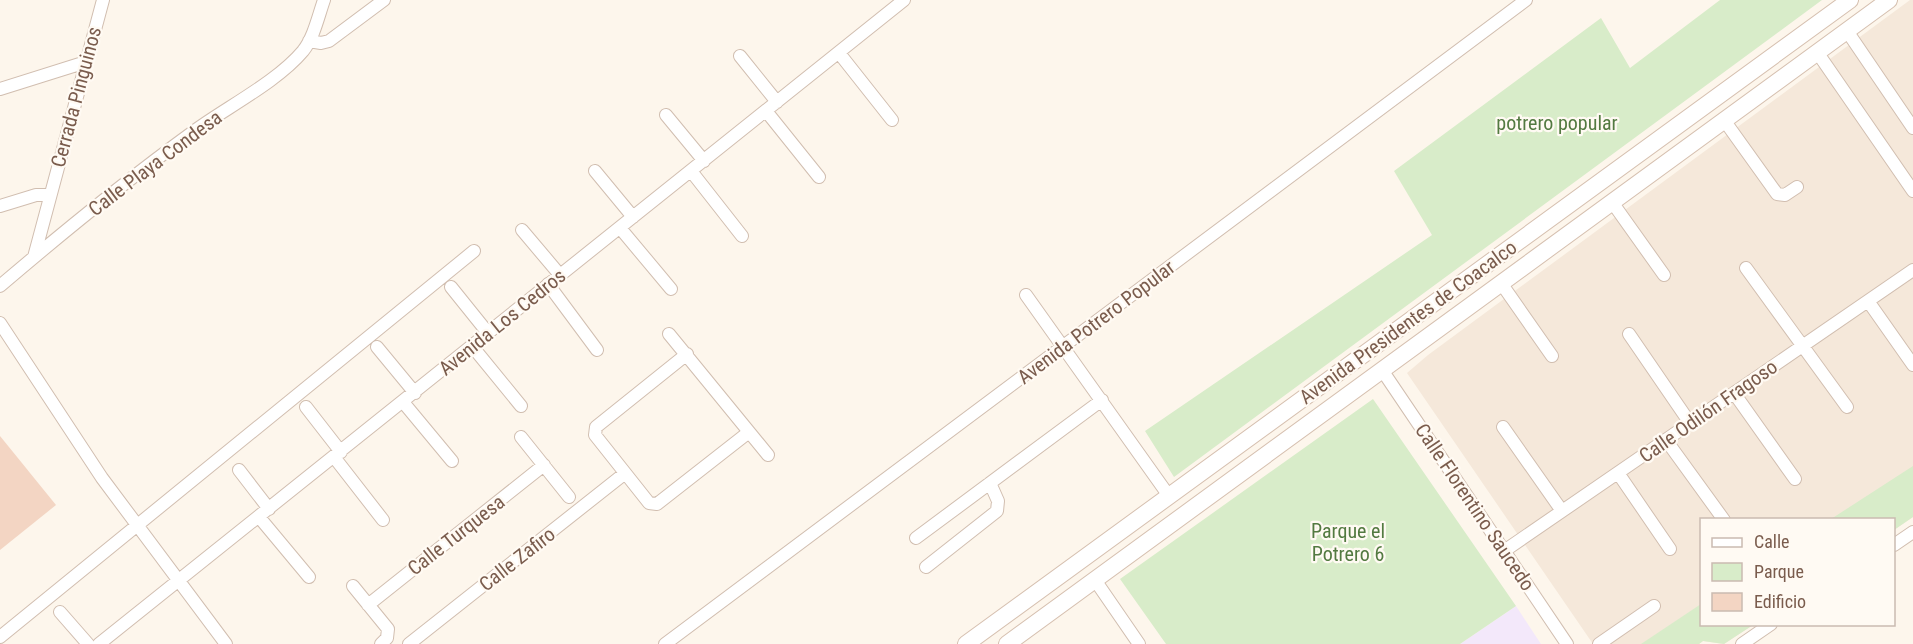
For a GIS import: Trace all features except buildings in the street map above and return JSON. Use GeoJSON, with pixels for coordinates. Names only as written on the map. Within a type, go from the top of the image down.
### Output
{"type":"FeatureCollection","features":[{"type":"Feature","properties":{"kind":"street","name":"Cerrada Pinguinos"},"geometry":{"type":"LineString","coordinates":[[34,257],[103,0]]}},
{"type":"Feature","properties":{"kind":"street"},"geometry":{"type":"LineString","coordinates":[[324,0],[309,41],[321,43],[329,41],[384,0]]}},
{"type":"Feature","properties":{"kind":"street","name":"Avenida Los Cedros"},"geometry":{"type":"LineString","coordinates":[[97,644],[415,393],[904,0]]}},
{"type":"Feature","properties":{"kind":"street","name":"Avenida Potrero Popular"},"geometry":{"type":"LineString","coordinates":[[665,644],[1526,0]]}},
{"type":"Feature","properties":{"kind":"street","name":"Avenida Presidentes de Coacalco"},"geometry":{"type":"LineString","coordinates":[[966,644],[1850,0]]}},
{"type":"Feature","properties":{"kind":"street","name":"Avenida Presidentes de Coacalco"},"geometry":{"type":"LineString","coordinates":[[1007,644],[1889,0]]}},
{"type":"Feature","properties":{"kind":"street"},"geometry":{"type":"LineString","coordinates":[[1847,31],[1913,128]]}},
{"type":"Feature","properties":{"kind":"street","name":"Calle Playa Condesa"},"geometry":{"type":"LineString","coordinates":[[0,286],[181,141],[272,78],[297,57],[309,41]]}},
{"type":"Feature","properties":{"kind":"street"},"geometry":{"type":"LineString","coordinates":[[839,52],[892,120]]}},
{"type":"Feature","properties":{"kind":"street"},"geometry":{"type":"LineString","coordinates":[[1817,52],[1913,192]]}},
{"type":"Feature","properties":{"kind":"street"},"geometry":{"type":"LineString","coordinates":[[740,56],[777,102]]}},
{"type":"Feature","properties":{"kind":"street"},"geometry":{"type":"LineString","coordinates":[[0,89],[86,62]]}},
{"type":"Feature","properties":{"kind":"street"},"geometry":{"type":"LineString","coordinates":[[766,111],[819,177]]}},
{"type":"Feature","properties":{"kind":"street"},"geometry":{"type":"LineString","coordinates":[[666,115],[704,161]]}},
{"type":"Feature","properties":{"kind":"street"},"geometry":{"type":"LineString","coordinates":[[1724,120],[1777,194],[1785,195],[1797,187]]}},
{"type":"Feature","properties":{"kind":"street"},"geometry":{"type":"LineString","coordinates":[[595,171],[633,217]]}},
{"type":"Feature","properties":{"kind":"street"},"geometry":{"type":"LineString","coordinates":[[691,171],[742,236]]}},
{"type":"Feature","properties":{"kind":"street"},"geometry":{"type":"LineString","coordinates":[[0,207],[36,195],[49,195]]}},
{"type":"Feature","properties":{"kind":"street"},"geometry":{"type":"LineString","coordinates":[[1612,202],[1664,275]]}},
{"type":"Feature","properties":{"kind":"street"},"geometry":{"type":"LineString","coordinates":[[620,228],[671,289]]}},
{"type":"Feature","properties":{"kind":"street"},"geometry":{"type":"LineString","coordinates":[[522,230],[560,275]]}},
{"type":"Feature","properties":{"kind":"street"},"geometry":{"type":"LineString","coordinates":[[1525,236],[1540,255]]}},
{"type":"Feature","properties":{"kind":"street"},"geometry":{"type":"LineString","coordinates":[[0,637],[474,251]]}},
{"type":"Feature","properties":{"kind":"street"},"geometry":{"type":"LineString","coordinates":[[1746,268],[1847,407]]}},
{"type":"Feature","properties":{"kind":"street","name":"Calle Odilón Fragoso"},"geometry":{"type":"LineString","coordinates":[[1504,551],[1913,270]]}},
{"type":"Feature","properties":{"kind":"street"},"geometry":{"type":"LineString","coordinates":[[1501,283],[1552,356]]}},
{"type":"Feature","properties":{"kind":"street"},"geometry":{"type":"LineString","coordinates":[[548,284],[597,350]]}},
{"type":"Feature","properties":{"kind":"street"},"geometry":{"type":"LineString","coordinates":[[451,287],[488,333]]}},
{"type":"Feature","properties":{"kind":"street"},"geometry":{"type":"LineString","coordinates":[[1026,295],[1169,496]]}},
{"type":"Feature","properties":{"kind":"street"},"geometry":{"type":"LineString","coordinates":[[1868,301],[1913,364]]}},
{"type":"Feature","properties":{"kind":"street"},"geometry":{"type":"LineString","coordinates":[[0,323],[83,451],[136,526],[226,644]]}},
{"type":"Feature","properties":{"kind":"street"},"geometry":{"type":"LineString","coordinates":[[669,334],[768,455]]}},
{"type":"Feature","properties":{"kind":"street"},"geometry":{"type":"LineString","coordinates":[[1629,334],[1690,423]]}},
{"type":"Feature","properties":{"kind":"street"},"geometry":{"type":"LineString","coordinates":[[472,346],[521,406]]}},
{"type":"Feature","properties":{"kind":"street"},"geometry":{"type":"LineString","coordinates":[[377,347],[415,393]]}},
{"type":"Feature","properties":{"kind":"street"},"geometry":{"type":"LineString","coordinates":[[687,354],[596,427],[597,439],[624,474],[649,503],[657,504],[749,432]]}},
{"type":"Feature","properties":{"kind":"street","name":"Calle Florentino Saucedo"},"geometry":{"type":"LineString","coordinates":[[1383,370],[1567,644]]}},
{"type":"Feature","properties":{"kind":"street"},"geometry":{"type":"LineString","coordinates":[[1734,393],[1795,480]]}},
{"type":"Feature","properties":{"kind":"street"},"geometry":{"type":"LineString","coordinates":[[916,538],[1102,400]]}},
{"type":"Feature","properties":{"kind":"street"},"geometry":{"type":"LineString","coordinates":[[403,402],[452,461]]}},
{"type":"Feature","properties":{"kind":"street"},"geometry":{"type":"LineString","coordinates":[[306,407],[383,520]]}},
{"type":"Feature","properties":{"kind":"street"},"geometry":{"type":"LineString","coordinates":[[1503,427],[1562,511]]}},
{"type":"Feature","properties":{"kind":"street"},"geometry":{"type":"LineString","coordinates":[[521,437],[569,497]]}},
{"type":"Feature","properties":{"kind":"street"},"geometry":{"type":"LineString","coordinates":[[1666,440],[1723,518]]}},
{"type":"Feature","properties":{"kind":"street"},"geometry":{"type":"LineString","coordinates":[[1239,445],[1253,464]]}},
{"type":"Feature","properties":{"kind":"street","name":"Calle Turquesa"},"geometry":{"type":"LineString","coordinates":[[368,605],[544,465]]}},
{"type":"Feature","properties":{"kind":"street"},"geometry":{"type":"LineString","coordinates":[[239,470],[264,513],[309,577]]}},
{"type":"Feature","properties":{"kind":"street"},"geometry":{"type":"LineString","coordinates":[[1618,473],[1670,549]]}},
{"type":"Feature","properties":{"kind":"street","name":"Calle Zafiro"},"geometry":{"type":"LineString","coordinates":[[410,644],[624,474]]}},
{"type":"Feature","properties":{"kind":"street"},"geometry":{"type":"LineString","coordinates":[[926,567],[997,511],[998,501],[990,483]]}},
{"type":"Feature","properties":{"kind":"street"},"geometry":{"type":"LineString","coordinates":[[1895,543],[1913,532]]}},
{"type":"Feature","properties":{"kind":"street"},"geometry":{"type":"LineString","coordinates":[[1095,580],[1139,644]]}},
{"type":"Feature","properties":{"kind":"street"},"geometry":{"type":"LineString","coordinates":[[353,586],[388,629],[387,638],[381,644]]}},
{"type":"Feature","properties":{"kind":"street"},"geometry":{"type":"LineString","coordinates":[[1599,644],[1654,606]]}},
{"type":"Feature","properties":{"kind":"street"},"geometry":{"type":"LineString","coordinates":[[60,612],[97,644]]}},
{"type":"Feature","properties":{"kind":"street"},"geometry":{"type":"LineString","coordinates":[[1742,644],[1769,626]]}},
{"type":"Feature","properties":{"kind":"shaded area"},"geometry":{"type":"Polygon","coordinates":[[[1913,0],[1913,517],[1895,529],[1895,518],[1700,518],[1700,626],[1751,626],[1724,644],[1703,641],[1699,644],[1593,644],[1407,373],[1428,355],[1913,0]]]}},
{"type":"Feature","properties":{"kind":"shaded area"},"geometry":{"type":"Polygon","coordinates":[[[1516,606],[1541,644],[1460,644],[1516,606]]]}},
{"type":"Feature","properties":{"kind":"green space","name":"potrero popular"},"geometry":{"type":"Polygon","coordinates":[[[1720,0],[1822,0],[1174,477],[1145,431],[1432,235],[1394,171],[1601,18],[1630,68],[1720,0]]]}},
{"type":"Feature","properties":{"kind":"green space","name":"Parque el Potrero 6"},"geometry":{"type":"Polygon","coordinates":[[[1373,399],[1516,606],[1460,644],[1166,644],[1120,579],[1373,399]]]}},
{"type":"Feature","properties":{"kind":"green space"},"geometry":{"type":"Polygon","coordinates":[[[1913,466],[1913,517],[1895,529],[1895,518],[1833,518],[1913,466]]]}},
{"type":"Feature","properties":{"kind":"green space"},"geometry":{"type":"Polygon","coordinates":[[[1700,605],[1700,626],[1751,626],[1724,644],[1703,641],[1699,644],[1641,644],[1700,605]]]}}]}
